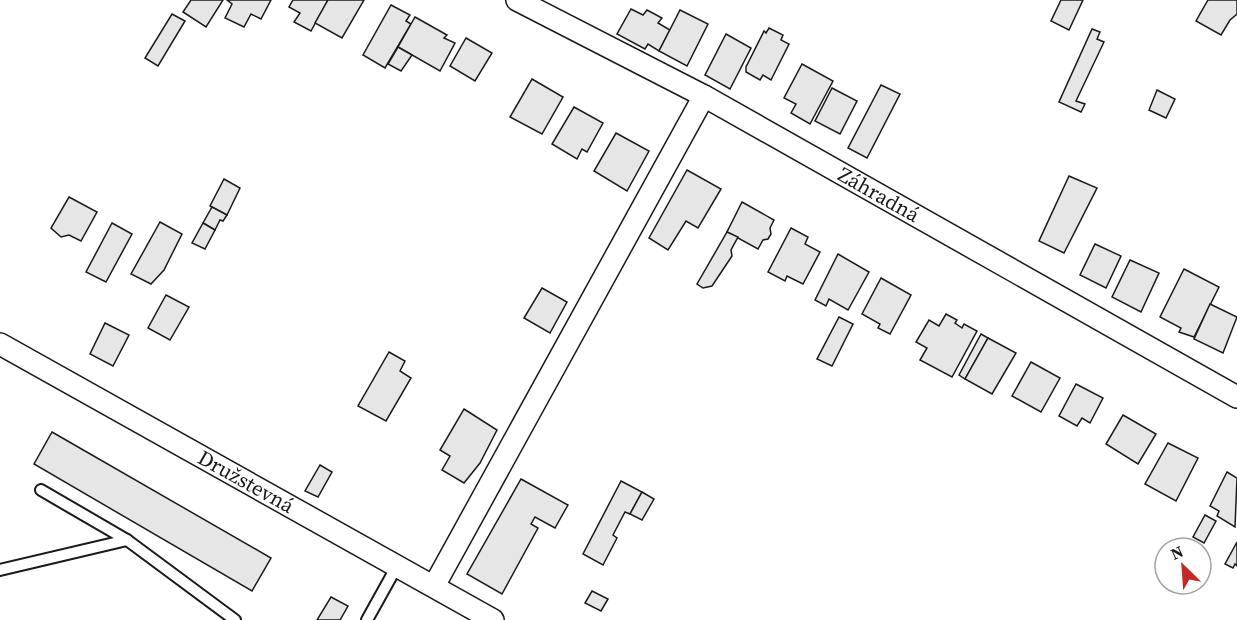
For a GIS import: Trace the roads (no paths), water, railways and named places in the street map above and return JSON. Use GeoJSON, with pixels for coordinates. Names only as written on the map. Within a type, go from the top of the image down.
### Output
{"type":"FeatureCollection","features":[{"type":"Feature","properties":{"kind":"street","name":"Záhradná"},"geometry":{"type":"LineString","coordinates":[[517,0],[704,96],[1237,397]]}},
{"type":"Feature","properties":{"kind":"street"},"geometry":{"type":"LineString","coordinates":[[434,586],[704,96]]}},
{"type":"Feature","properties":{"kind":"street","name":"Družstevná"},"geometry":{"type":"LineString","coordinates":[[0,344],[493,620]]}},
{"type":"Feature","properties":{"kind":"lane"},"geometry":{"type":"LineString","coordinates":[[41,490],[127,540],[235,620]]}},
{"type":"Feature","properties":{"kind":"lane"},"geometry":{"type":"LineString","coordinates":[[0,570],[127,540]]}},
{"type":"Feature","properties":{"kind":"lane"},"geometry":{"type":"LineString","coordinates":[[367,620],[397,566]]}}]}
